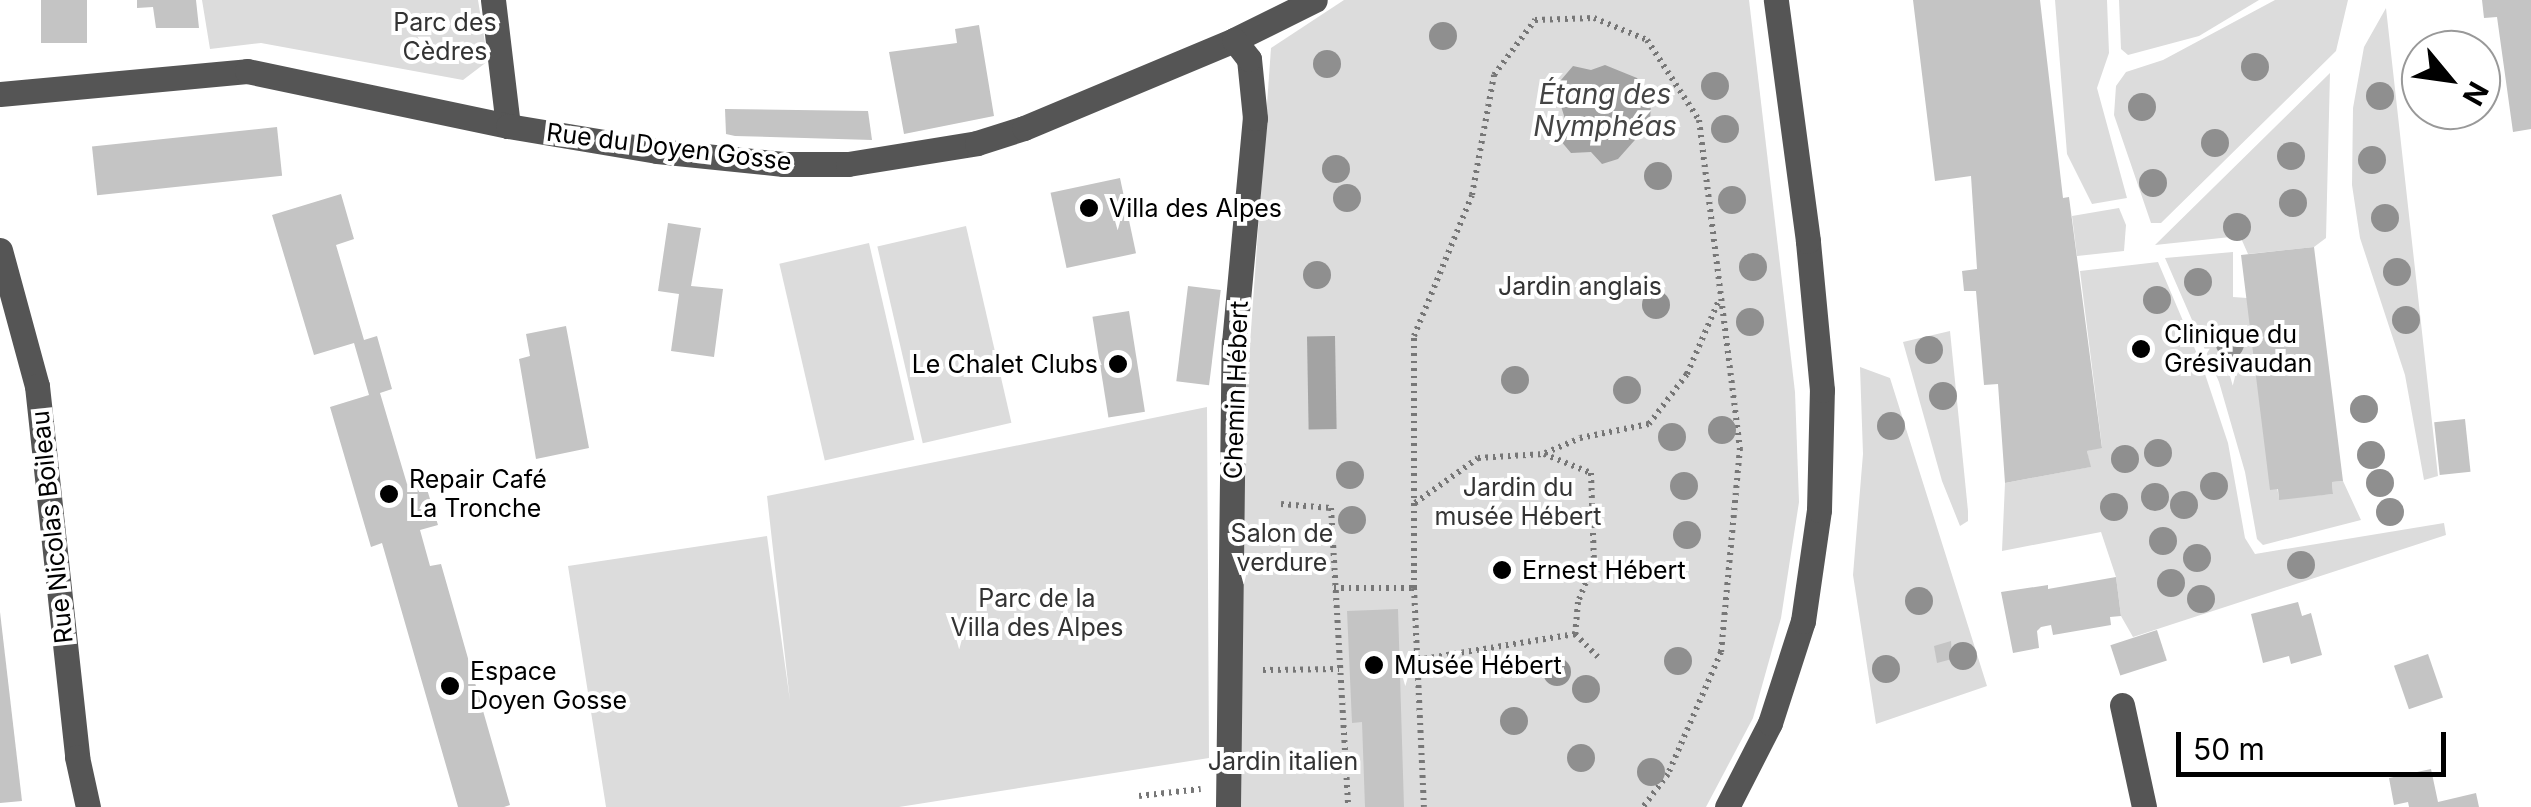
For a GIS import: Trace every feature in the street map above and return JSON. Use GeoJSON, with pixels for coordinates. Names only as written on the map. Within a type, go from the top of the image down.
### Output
{"type":"FeatureCollection","features":[{"type":"Feature","properties":{"kind":"street"},"geometry":{"type":"LineString","coordinates":[[493,0],[508,126]]}},
{"type":"Feature","properties":{"kind":"street","name":"Rue du Doyen Gosse"},"geometry":{"type":"LineString","coordinates":[[0,94],[247,71],[508,126],[656,151],[783,164],[848,164],[977,143],[1234,40],[1315,0]]}},
{"type":"Feature","properties":{"kind":"street"},"geometry":{"type":"LineString","coordinates":[[1727,807],[1770,723],[1803,620],[1819,510],[1822,390],[1808,241],[1776,0]]}},
{"type":"Feature","properties":{"kind":"street","name":"Chemin Hébert"},"geometry":{"type":"LineString","coordinates":[[1228,807],[1234,343],[1255,118],[1248,58],[1234,40]]}},
{"type":"Feature","properties":{"kind":"street","name":"Rue Nicolas Boileau"},"geometry":{"type":"LineString","coordinates":[[0,250],[37,386],[77,757],[88,807]]}},
{"type":"Feature","properties":{"kind":"street"},"geometry":{"type":"LineString","coordinates":[[2122,705],[2144,807]]}},
{"type":"Feature","properties":{"kind":"path"},"geometry":{"type":"LineString","coordinates":[[1424,807],[1414,588],[1414,336],[1472,195],[1494,75],[1534,20],[1594,18],[1647,40],[1699,120],[1740,448],[1721,652],[1668,774],[1643,807]]}},
{"type":"Feature","properties":{"kind":"path"},"geometry":{"type":"LineString","coordinates":[[1414,504],[1478,458],[1544,454],[1580,438],[1649,424],[1687,374],[1721,297]]}},
{"type":"Feature","properties":{"kind":"path"},"geometry":{"type":"LineString","coordinates":[[1544,454],[1591,473],[1594,562],[1578,602],[1574,634]]}},
{"type":"Feature","properties":{"kind":"path"},"geometry":{"type":"LineString","coordinates":[[1281,504],[1331,508],[1348,807]]}},
{"type":"Feature","properties":{"kind":"path"},"geometry":{"type":"LineString","coordinates":[[1334,588],[1414,588]]}},
{"type":"Feature","properties":{"kind":"path"},"geometry":{"type":"LineString","coordinates":[[1574,634],[1600,659]]}},
{"type":"Feature","properties":{"kind":"path"},"geometry":{"type":"LineString","coordinates":[[1418,660],[1574,634]]}},
{"type":"Feature","properties":{"kind":"path"},"geometry":{"type":"LineString","coordinates":[[1263,670],[1340,669]]}},
{"type":"Feature","properties":{"kind":"path"},"geometry":{"type":"LineString","coordinates":[[1139,796],[1204,789],[1204,807]]}},
{"type":"Feature","properties":{"kind":"green space","name":"Parc des Cèdres"},"geometry":{"type":"Polygon","coordinates":[[[202,0],[478,0],[488,61],[463,80],[261,43],[210,49],[202,0]]]}},
{"type":"Feature","properties":{"kind":"green space","name":"Jardin du musée Hébert"},"geometry":{"type":"Polygon","coordinates":[[[1344,0],[1749,0],[1795,392],[1799,502],[1781,618],[1753,718],[1706,807],[1240,807],[1241,471],[1271,48],[1344,0]]]}},
{"type":"Feature","properties":{"kind":"green space"},"geometry":{"type":"Polygon","coordinates":[[[2055,0],[2107,0],[2109,53],[2097,88],[2127,198],[2092,204],[2067,154],[2055,0]]]}},
{"type":"Feature","properties":{"kind":"green space"},"geometry":{"type":"Polygon","coordinates":[[[2119,0],[2259,0],[2199,36],[2128,55],[2121,49],[2119,0]]]}},
{"type":"Feature","properties":{"kind":"green space"},"geometry":{"type":"Polygon","coordinates":[[[2275,0],[2348,0],[2336,51],[2161,223],[2151,223],[2114,115],[2116,86],[2126,72],[2163,60],[2275,0]]]}},
{"type":"Feature","properties":{"kind":"green space"},"geometry":{"type":"Polygon","coordinates":[[[2386,8],[2438,476],[2424,480],[2405,375],[2360,238],[2352,185],[2353,108],[2364,47],[2386,8]]]}},
{"type":"Feature","properties":{"kind":"green space"},"geometry":{"type":"Polygon","coordinates":[[[2330,73],[2326,238],[2314,247],[2248,254],[2240,236],[2155,245],[2330,73]]]}},
{"type":"Feature","properties":{"kind":"green space"},"geometry":{"type":"Polygon","coordinates":[[[2119,208],[2126,225],[2124,251],[2077,256],[2072,216],[2119,208]]]}},
{"type":"Feature","properties":{"kind":"green space"},"geometry":{"type":"Polygon","coordinates":[[[966,226],[1011,423],[923,443],[877,246],[966,226]]]}},
{"type":"Feature","properties":{"kind":"green space"},"geometry":{"type":"Polygon","coordinates":[[[869,243],[914,440],[825,461],[779,264],[869,243]]]}},
{"type":"Feature","properties":{"kind":"green space"},"geometry":{"type":"Polygon","coordinates":[[[2233,252],[2233,297],[2247,298],[2279,499],[2333,494],[2332,482],[2343,481],[2361,520],[2263,545],[2257,539],[2245,472],[2219,382],[2165,258],[2233,252]]]}},
{"type":"Feature","properties":{"kind":"green space"},"geometry":{"type":"Polygon","coordinates":[[[2158,262],[2203,368],[2228,443],[2245,538],[2255,554],[2444,523],[2446,535],[2133,637],[2121,616],[2116,577],[2101,532],[2002,551],[2005,483],[2090,467],[2087,451],[2102,447],[2080,271],[2158,262]]]}},
{"type":"Feature","properties":{"kind":"green space"},"geometry":{"type":"Polygon","coordinates":[[[1950,331],[1968,511],[1968,521],[1960,526],[1942,481],[1903,342],[1950,331]]]}},
{"type":"Feature","properties":{"kind":"green space"},"geometry":{"type":"Polygon","coordinates":[[[1860,367],[1890,378],[1987,686],[1876,724],[1853,575],[1863,454],[1860,367]]]}},
{"type":"Feature","properties":{"kind":"green space","name":"Parc de la Villa des Alpes"},"geometry":{"type":"Polygon","coordinates":[[[1207,407],[1209,758],[899,807],[606,807],[568,566],[767,536],[790,701],[767,496],[1207,407]]]}},
{"type":"Feature","properties":{"kind":"water","name":"Étang des Nymphéas"},"geometry":{"type":"Polygon","coordinates":[[[1605,65],[1637,78],[1651,100],[1650,123],[1618,159],[1602,164],[1591,152],[1571,153],[1560,140],[1566,122],[1555,87],[1573,66],[1591,70],[1605,65]]]}},
{"type":"Feature","properties":{"kind":"water"},"geometry":{"type":"Polygon","coordinates":[[[1307,336],[1335,336],[1337,429],[1309,429],[1307,336]]]}},
{"type":"Feature","properties":{"kind":"building"},"geometry":{"type":"Polygon","coordinates":[[[41,0],[87,0],[87,43],[41,43],[41,0]]]}},
{"type":"Feature","properties":{"kind":"building"},"geometry":{"type":"Polygon","coordinates":[[[137,0],[196,0],[199,28],[156,28],[153,7],[137,8],[137,0]]]}},
{"type":"Feature","properties":{"kind":"building","name":"Clinique du Grésivaudan"},"geometry":{"type":"Polygon","coordinates":[[[1913,0],[2040,0],[2063,198],[2069,197],[2102,448],[2087,451],[2091,467],[2005,483],[1998,384],[1984,385],[1976,291],[1964,291],[1962,271],[1977,269],[1971,176],[1935,181],[1913,0]]]}},
{"type":"Feature","properties":{"kind":"building"},"geometry":{"type":"Polygon","coordinates":[[[2482,0],[2531,0],[2531,129],[2513,132],[2501,30],[2497,17],[2484,18],[2482,0]]]}},
{"type":"Feature","properties":{"kind":"building"},"geometry":{"type":"Polygon","coordinates":[[[979,25],[994,116],[904,134],[889,52],[957,43],[955,29],[979,25]]]}},
{"type":"Feature","properties":{"kind":"building"},"geometry":{"type":"Polygon","coordinates":[[[725,109],[868,111],[872,140],[735,136],[726,134],[725,109]]]}},
{"type":"Feature","properties":{"kind":"building"},"geometry":{"type":"Polygon","coordinates":[[[277,127],[282,176],[97,195],[92,146],[277,127]]]}},
{"type":"Feature","properties":{"kind":"building","name":"Villa des Alpes"},"geometry":{"type":"Polygon","coordinates":[[[1120,178],[1136,253],[1067,268],[1051,193],[1120,178]]]}},
{"type":"Feature","properties":{"kind":"building"},"geometry":{"type":"Polygon","coordinates":[[[341,194],[354,239],[336,245],[364,340],[377,336],[392,389],[380,393],[407,484],[428,478],[426,486],[438,525],[420,530],[430,566],[441,564],[510,805],[504,807],[458,807],[382,543],[371,547],[330,407],[369,395],[354,343],[314,355],[272,215],[341,194]]]}},
{"type":"Feature","properties":{"kind":"building"},"geometry":{"type":"Polygon","coordinates":[[[668,223],[701,228],[691,286],[723,289],[714,357],[671,351],[679,294],[658,291],[668,223]]]}},
{"type":"Feature","properties":{"kind":"building"},"geometry":{"type":"Polygon","coordinates":[[[2314,247],[2343,481],[2332,482],[2333,494],[2279,500],[2278,489],[2270,490],[2241,255],[2314,247]]]}},
{"type":"Feature","properties":{"kind":"building"},"geometry":{"type":"Polygon","coordinates":[[[1188,286],[1221,290],[1209,385],[1176,381],[1188,286]]]}},
{"type":"Feature","properties":{"kind":"building","name":"Le Chalet Clubs"},"geometry":{"type":"Polygon","coordinates":[[[1129,311],[1145,412],[1108,418],[1092,317],[1129,311]]]}},
{"type":"Feature","properties":{"kind":"building"},"geometry":{"type":"Polygon","coordinates":[[[566,326],[589,448],[536,459],[519,359],[530,356],[526,334],[566,326]]]}},
{"type":"Feature","properties":{"kind":"building"},"geometry":{"type":"Polygon","coordinates":[[[2465,419],[2471,472],[2440,475],[2434,422],[2465,419]]]}},
{"type":"Feature","properties":{"kind":"building"},"geometry":{"type":"Polygon","coordinates":[[[2116,577],[2121,616],[2110,617],[2111,625],[2053,635],[2051,625],[2041,627],[2037,631],[2039,648],[2013,653],[2001,592],[2048,585],[2048,589],[2116,577]]]}},
{"type":"Feature","properties":{"kind":"building"},"geometry":{"type":"Polygon","coordinates":[[[2298,602],[2302,616],[2311,613],[2322,655],[2291,664],[2289,656],[2263,663],[2251,614],[2298,602]]]}},
{"type":"Feature","properties":{"kind":"building","name":"Musée Hébert"},"geometry":{"type":"Polygon","coordinates":[[[1398,609],[1404,807],[1365,807],[1362,722],[1352,723],[1347,611],[1398,609]]]}},
{"type":"Feature","properties":{"kind":"building"},"geometry":{"type":"Polygon","coordinates":[[[0,612],[22,801],[0,803],[0,612]]]}},
{"type":"Feature","properties":{"kind":"building"},"geometry":{"type":"Polygon","coordinates":[[[2157,630],[2167,660],[2120,676],[2110,645],[2157,630]]]}},
{"type":"Feature","properties":{"kind":"building"},"geometry":{"type":"Polygon","coordinates":[[[1951,641],[1952,659],[1937,663],[1934,646],[1951,641]]]}},
{"type":"Feature","properties":{"kind":"building"},"geometry":{"type":"Polygon","coordinates":[[[2428,654],[2443,697],[2409,709],[2394,666],[2428,654]]]}},
{"type":"Feature","properties":{"kind":"building"},"geometry":{"type":"Polygon","coordinates":[[[2431,769],[2438,802],[2476,793],[2479,807],[2409,807],[2408,802],[2394,805],[2389,778],[2431,769]]]}},
{"type":"Feature","properties":{"kind":"place","name":"Villa des Alpes"},"geometry":{"type":"Point","coordinates":[1089,208]}},
{"type":"Feature","properties":{"kind":"place","name":"Clinique du Grésivaudan"},"geometry":{"type":"Point","coordinates":[2141,349]}},
{"type":"Feature","properties":{"kind":"place","name":"Le Chalet Clubs"},"geometry":{"type":"Point","coordinates":[1118,364]}},
{"type":"Feature","properties":{"kind":"place","name":"Repair Café La Tronche"},"geometry":{"type":"Point","coordinates":[389,494]}},
{"type":"Feature","properties":{"kind":"place","name":"Ernest Hébert"},"geometry":{"type":"Point","coordinates":[1502,570]}},
{"type":"Feature","properties":{"kind":"place","name":"Musée Hébert"},"geometry":{"type":"Point","coordinates":[1374,665]}},
{"type":"Feature","properties":{"kind":"place","name":"Espace Doyen Gosse"},"geometry":{"type":"Point","coordinates":[450,686]}},
{"type":"Feature","properties":{"kind":"park label","name":"Jardin anglais"},"geometry":{"type":"Point","coordinates":[1580,286]}},
{"type":"Feature","properties":{"kind":"park label","name":"Salon de verdure"},"geometry":{"type":"Point","coordinates":[1282,548]}},
{"type":"Feature","properties":{"kind":"park label","name":"Jardin italien"},"geometry":{"type":"Point","coordinates":[1283,761]}}]}
